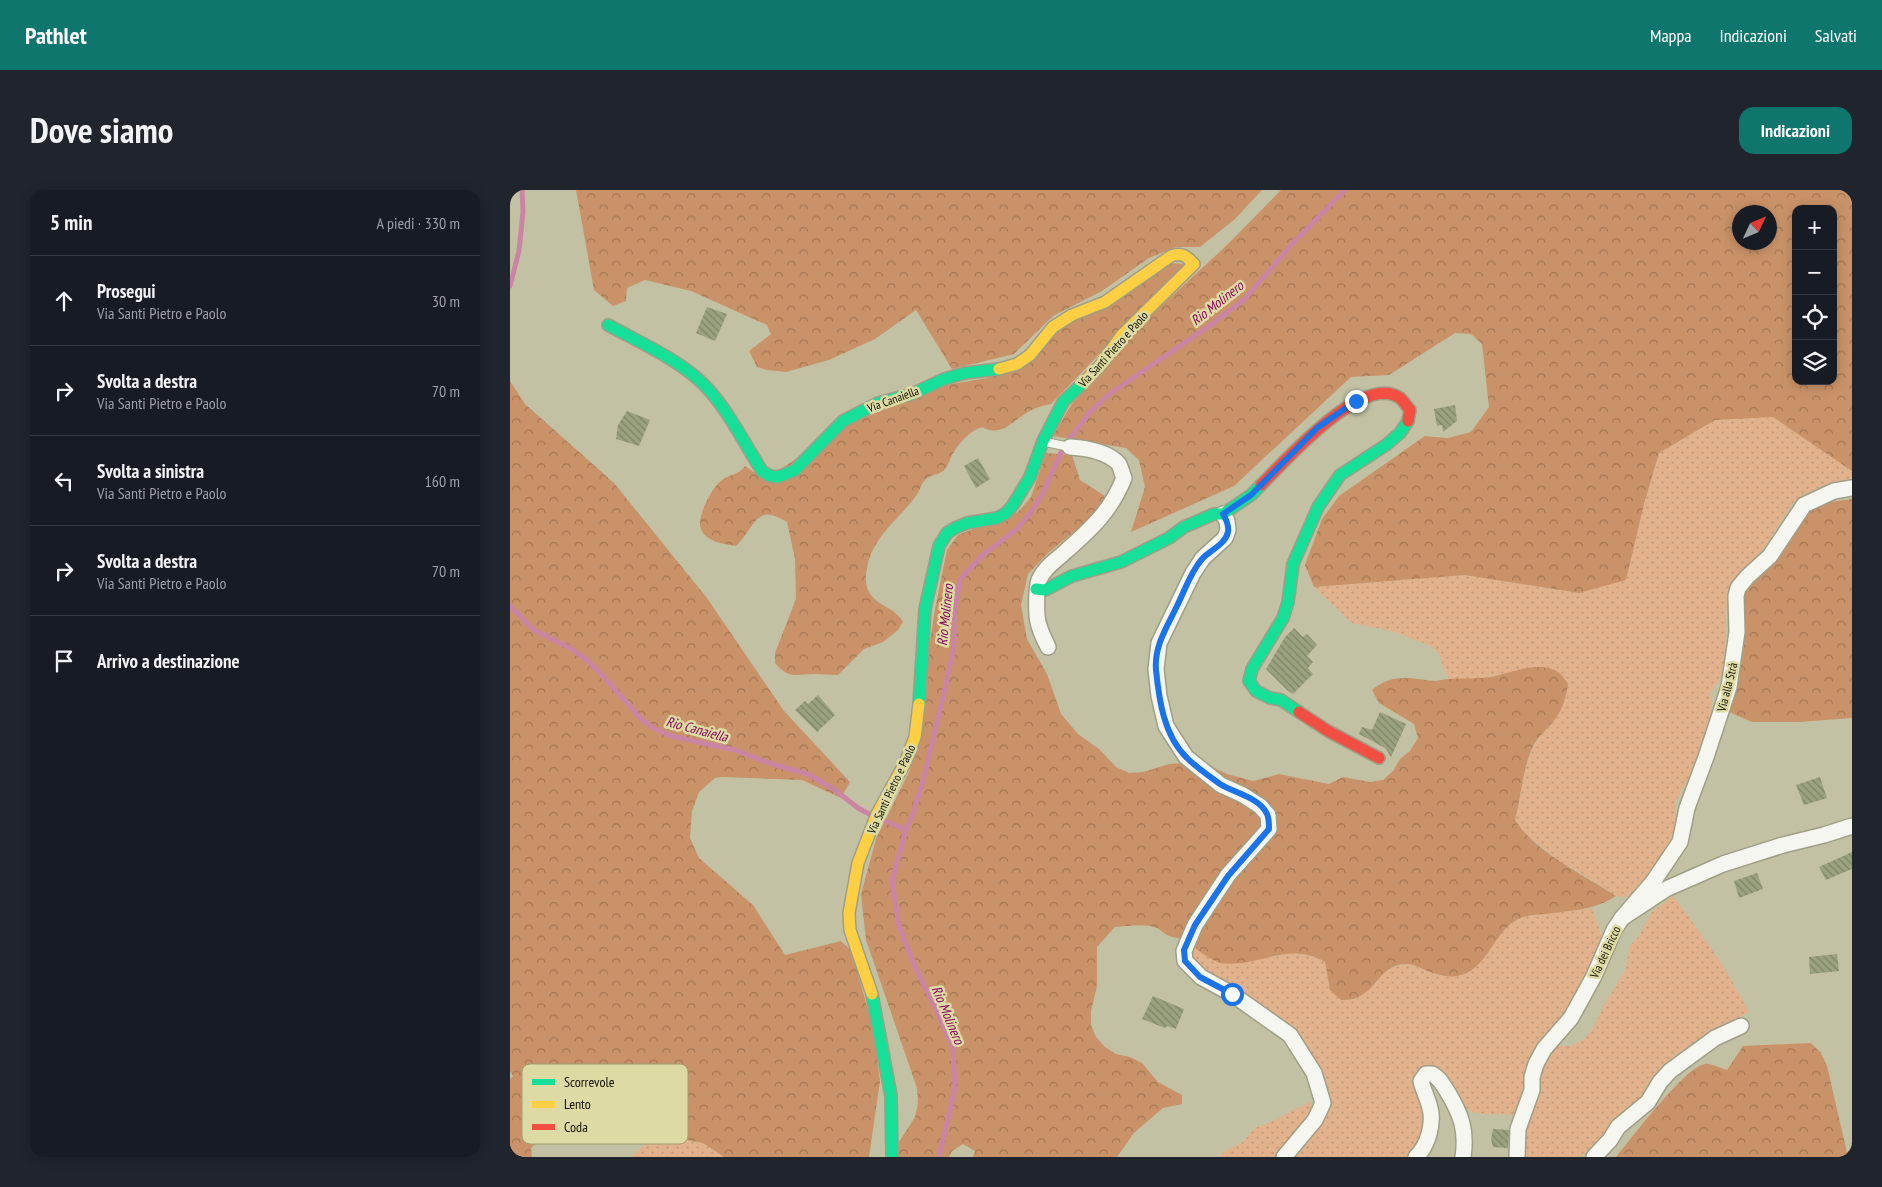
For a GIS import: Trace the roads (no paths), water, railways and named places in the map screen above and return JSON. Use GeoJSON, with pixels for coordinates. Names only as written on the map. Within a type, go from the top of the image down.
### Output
{"type":"FeatureCollection","features":[{"type":"Feature","properties":{"kind":"street","name":"Via Canaiella"},"geometry":{"type":"LineString","coordinates":[[608,325],[671,359],[700,380],[714,396],[762,471],[770,476],[778,476],[795,470],[842,421],[854,414],[878,403],[912,394],[944,379],[965,373],[1001,369],[1017,364],[1030,355],[1053,327],[1072,315],[1105,302],[1165,259],[1181,254],[1188,257],[1194,264]]}},
{"type":"Feature","properties":{"kind":"street","name":"Via Santi Pietro e Paolo"},"geometry":{"type":"LineString","coordinates":[[892,1157],[891,1096],[872,994],[850,930],[849,913],[858,863],[879,812],[908,756],[916,731],[925,609],[939,546],[947,533],[955,528],[967,523],[997,518],[1006,513],[1021,494],[1030,477],[1043,441],[1063,402],[1100,366],[1121,336],[1194,264]]}},
{"type":"Feature","properties":{"kind":"street"},"geometry":{"type":"LineString","coordinates":[[1036,589],[1045,590],[1072,576],[1121,562],[1169,538],[1184,527],[1214,514],[1223,514],[1251,495],[1317,428],[1356,401],[1369,396],[1388,394],[1400,398],[1410,410],[1408,422],[1400,433],[1386,445],[1340,475],[1318,507],[1293,564],[1288,602],[1283,618],[1252,669],[1249,681],[1256,691],[1270,698],[1281,700],[1328,731],[1379,758]]}},
{"type":"Feature","properties":{"kind":"street"},"geometry":{"type":"LineString","coordinates":[[1048,647],[1037,622],[1036,589],[1044,571],[1091,530],[1117,496],[1124,478],[1119,464],[1104,454],[1090,449],[1063,446]]}},
{"type":"Feature","properties":{"kind":"street","name":"Via alla Strà"},"geometry":{"type":"LineString","coordinates":[[1622,918],[1653,882],[1680,842],[1687,808],[1729,687],[1738,632],[1736,596],[1738,588],[1746,577],[1770,556],[1804,505],[1834,491],[1852,488]]}},
{"type":"Feature","properties":{"kind":"street"},"geometry":{"type":"LineString","coordinates":[[1223,514],[1227,521],[1228,530],[1225,538],[1203,558],[1188,580],[1159,643],[1156,669],[1159,696],[1166,726],[1186,758],[1221,785],[1243,795],[1260,806],[1268,815],[1269,829],[1228,876],[1195,925],[1184,950],[1185,961],[1200,977],[1232,994],[1290,1035],[1314,1073],[1323,1103],[1315,1120],[1284,1157]]}},
{"type":"Feature","properties":{"kind":"street","name":"Via dei Bricco"},"geometry":{"type":"LineString","coordinates":[[1517,1157],[1518,1129],[1532,1090],[1532,1077],[1536,1064],[1544,1049],[1571,1018],[1594,976],[1614,930],[1622,918],[1666,889],[1723,864],[1783,845],[1824,836],[1852,826]]}},
{"type":"Feature","properties":{"kind":"street"},"geometry":{"type":"LineString","coordinates":[[1594,1157],[1610,1140],[1618,1127],[1648,1102],[1670,1070],[1715,1038],[1741,1026]]}},
{"type":"Feature","properties":{"kind":"street"},"geometry":{"type":"LineString","coordinates":[[1416,1157],[1427,1141],[1432,1120],[1421,1081],[1426,1074],[1432,1074],[1441,1080],[1456,1104],[1464,1127],[1465,1144],[1463,1157]]}},
{"type":"Feature","properties":{"kind":"lane"},"geometry":{"type":"LineString","coordinates":[[1043,441],[1063,446]]}},
{"type":"Feature","properties":{"kind":"waterway"},"geometry":{"type":"LineString","coordinates":[[510,286],[519,251],[523,212],[522,190]]}},
{"type":"Feature","properties":{"kind":"waterway","name":"Rio Molinero"},"geometry":{"type":"LineString","coordinates":[[939,1157],[955,1088],[953,1048],[915,967],[899,926],[892,881],[906,830],[924,777],[944,693],[954,647],[954,615],[960,579],[984,554],[1017,529],[1032,511],[1043,493],[1063,448],[1090,412],[1108,395],[1212,324],[1245,299],[1292,244],[1345,190]]}},
{"type":"Feature","properties":{"kind":"waterway","name":"Rio Canaiella"},"geometry":{"type":"LineString","coordinates":[[510,606],[534,630],[572,649],[589,662],[642,720],[655,729],[671,736],[735,750],[763,761],[810,775],[873,816]]}},
{"type":"Feature","properties":{"kind":"waterway","name":"Rio Canaiella"},"geometry":{"type":"LineString","coordinates":[[881,819],[906,830]]}}]}
